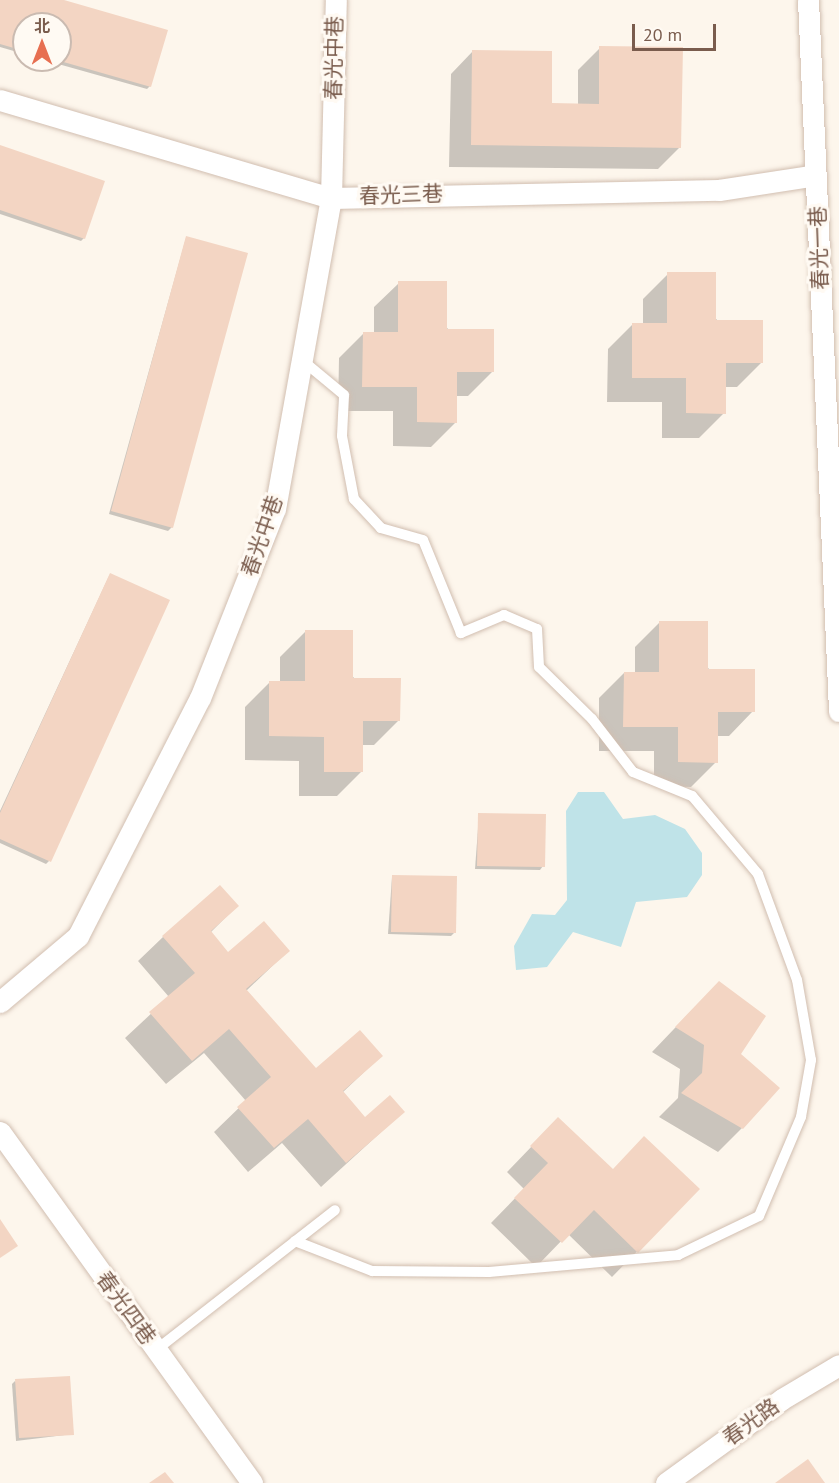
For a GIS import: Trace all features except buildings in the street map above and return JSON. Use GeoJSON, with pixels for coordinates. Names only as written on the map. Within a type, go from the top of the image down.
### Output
{"type":"FeatureCollection","features":[{"type":"Feature","properties":{"kind":"street","name":"春光中巷"},"geometry":{"type":"LineString","coordinates":[[0,1002],[78,936],[200,698],[275,509],[331,198],[336,0]]}},
{"type":"Feature","properties":{"kind":"street","name":"春光一巷"},"geometry":{"type":"LineString","coordinates":[[808,0],[839,711]]}},
{"type":"Feature","properties":{"kind":"street","name":"春光三巷"},"geometry":{"type":"LineString","coordinates":[[0,100],[331,198],[719,190],[816,175]]}},
{"type":"Feature","properties":{"kind":"street","name":"春光四巷"},"geometry":{"type":"LineString","coordinates":[[0,1132],[252,1483]]}},
{"type":"Feature","properties":{"kind":"street","name":"春光路"},"geometry":{"type":"LineString","coordinates":[[666,1483],[782,1399],[839,1365]]}},
{"type":"Feature","properties":{"kind":"lane"},"geometry":{"type":"LineString","coordinates":[[295,1241],[372,1271],[489,1272],[678,1255],[759,1216],[801,1117],[811,1060],[797,980],[758,874],[692,796],[633,772],[592,719],[539,667],[537,629],[504,615],[461,633],[423,540],[381,528],[354,500],[342,436],[344,395],[302,360]]}},
{"type":"Feature","properties":{"kind":"lane"},"geometry":{"type":"LineString","coordinates":[[156,1350],[335,1210]]}},
{"type":"Feature","properties":{"kind":"water"},"geometry":{"type":"Polygon","coordinates":[[[578,792],[604,792],[623,819],[655,815],[685,829],[702,853],[702,875],[687,897],[636,902],[621,947],[573,932],[547,967],[516,970],[514,946],[532,914],[555,915],[567,900],[566,811],[578,792]]]}}]}
